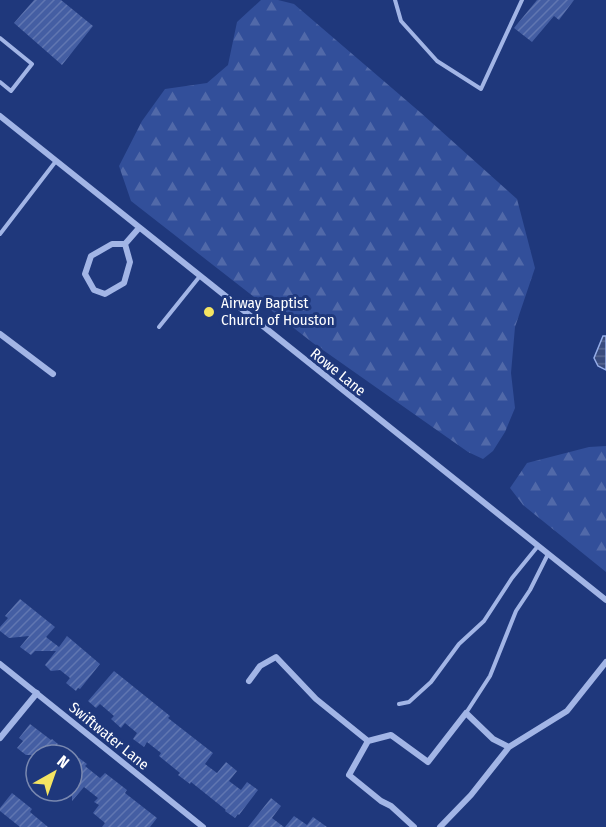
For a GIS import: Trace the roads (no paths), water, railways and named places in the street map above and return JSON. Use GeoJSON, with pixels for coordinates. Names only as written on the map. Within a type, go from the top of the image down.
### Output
{"type":"FeatureCollection","features":[{"type":"Feature","properties":{"kind":"street","name":"Rowe Lane"},"geometry":{"type":"LineString","coordinates":[[0,116],[606,600]]}},
{"type":"Feature","properties":{"kind":"street"},"geometry":{"type":"LineString","coordinates":[[125,244],[130,262],[124,283],[105,294],[94,290],[85,274],[91,256],[112,244],[125,244],[139,228]]}},
{"type":"Feature","properties":{"kind":"street"},"geometry":{"type":"LineString","coordinates":[[0,334],[53,374]]}},
{"type":"Feature","properties":{"kind":"street"},"geometry":{"type":"LineString","coordinates":[[249,681],[260,666],[276,657],[316,699],[368,741]]}},
{"type":"Feature","properties":{"kind":"street"},"geometry":{"type":"LineString","coordinates":[[440,827],[471,795],[509,747],[567,711],[606,662]]}},
{"type":"Feature","properties":{"kind":"street","name":"Swiftwater Lane"},"geometry":{"type":"LineString","coordinates":[[0,664],[203,827]]}},
{"type":"Feature","properties":{"kind":"street"},"geometry":{"type":"LineString","coordinates":[[0,738],[37,693]]}},
{"type":"Feature","properties":{"kind":"street"},"geometry":{"type":"LineString","coordinates":[[414,827],[391,806],[381,801],[349,775],[368,741],[391,735],[428,762],[466,713],[493,738],[509,747]]}},
{"type":"Feature","properties":{"kind":"lane"},"geometry":{"type":"LineString","coordinates":[[395,0],[401,21],[437,62],[481,89],[522,0]]}},
{"type":"Feature","properties":{"kind":"lane"},"geometry":{"type":"LineString","coordinates":[[0,46],[2,40],[32,64],[11,91],[0,82]]}},
{"type":"Feature","properties":{"kind":"lane"},"geometry":{"type":"LineString","coordinates":[[0,234],[56,161]]}},
{"type":"Feature","properties":{"kind":"lane"},"geometry":{"type":"LineString","coordinates":[[159,327],[200,276]]}},
{"type":"Feature","properties":{"kind":"lane"},"geometry":{"type":"LineString","coordinates":[[399,704],[408,702],[431,682],[459,644],[484,621],[512,578],[538,546]]}},
{"type":"Feature","properties":{"kind":"lane"},"geometry":{"type":"LineString","coordinates":[[466,713],[490,676],[516,611],[530,590],[548,554]]}},
{"type":"Feature","properties":{"kind":"place","name":"Airway Baptist Church of Houston"},"geometry":{"type":"Point","coordinates":[209,312]}}]}
